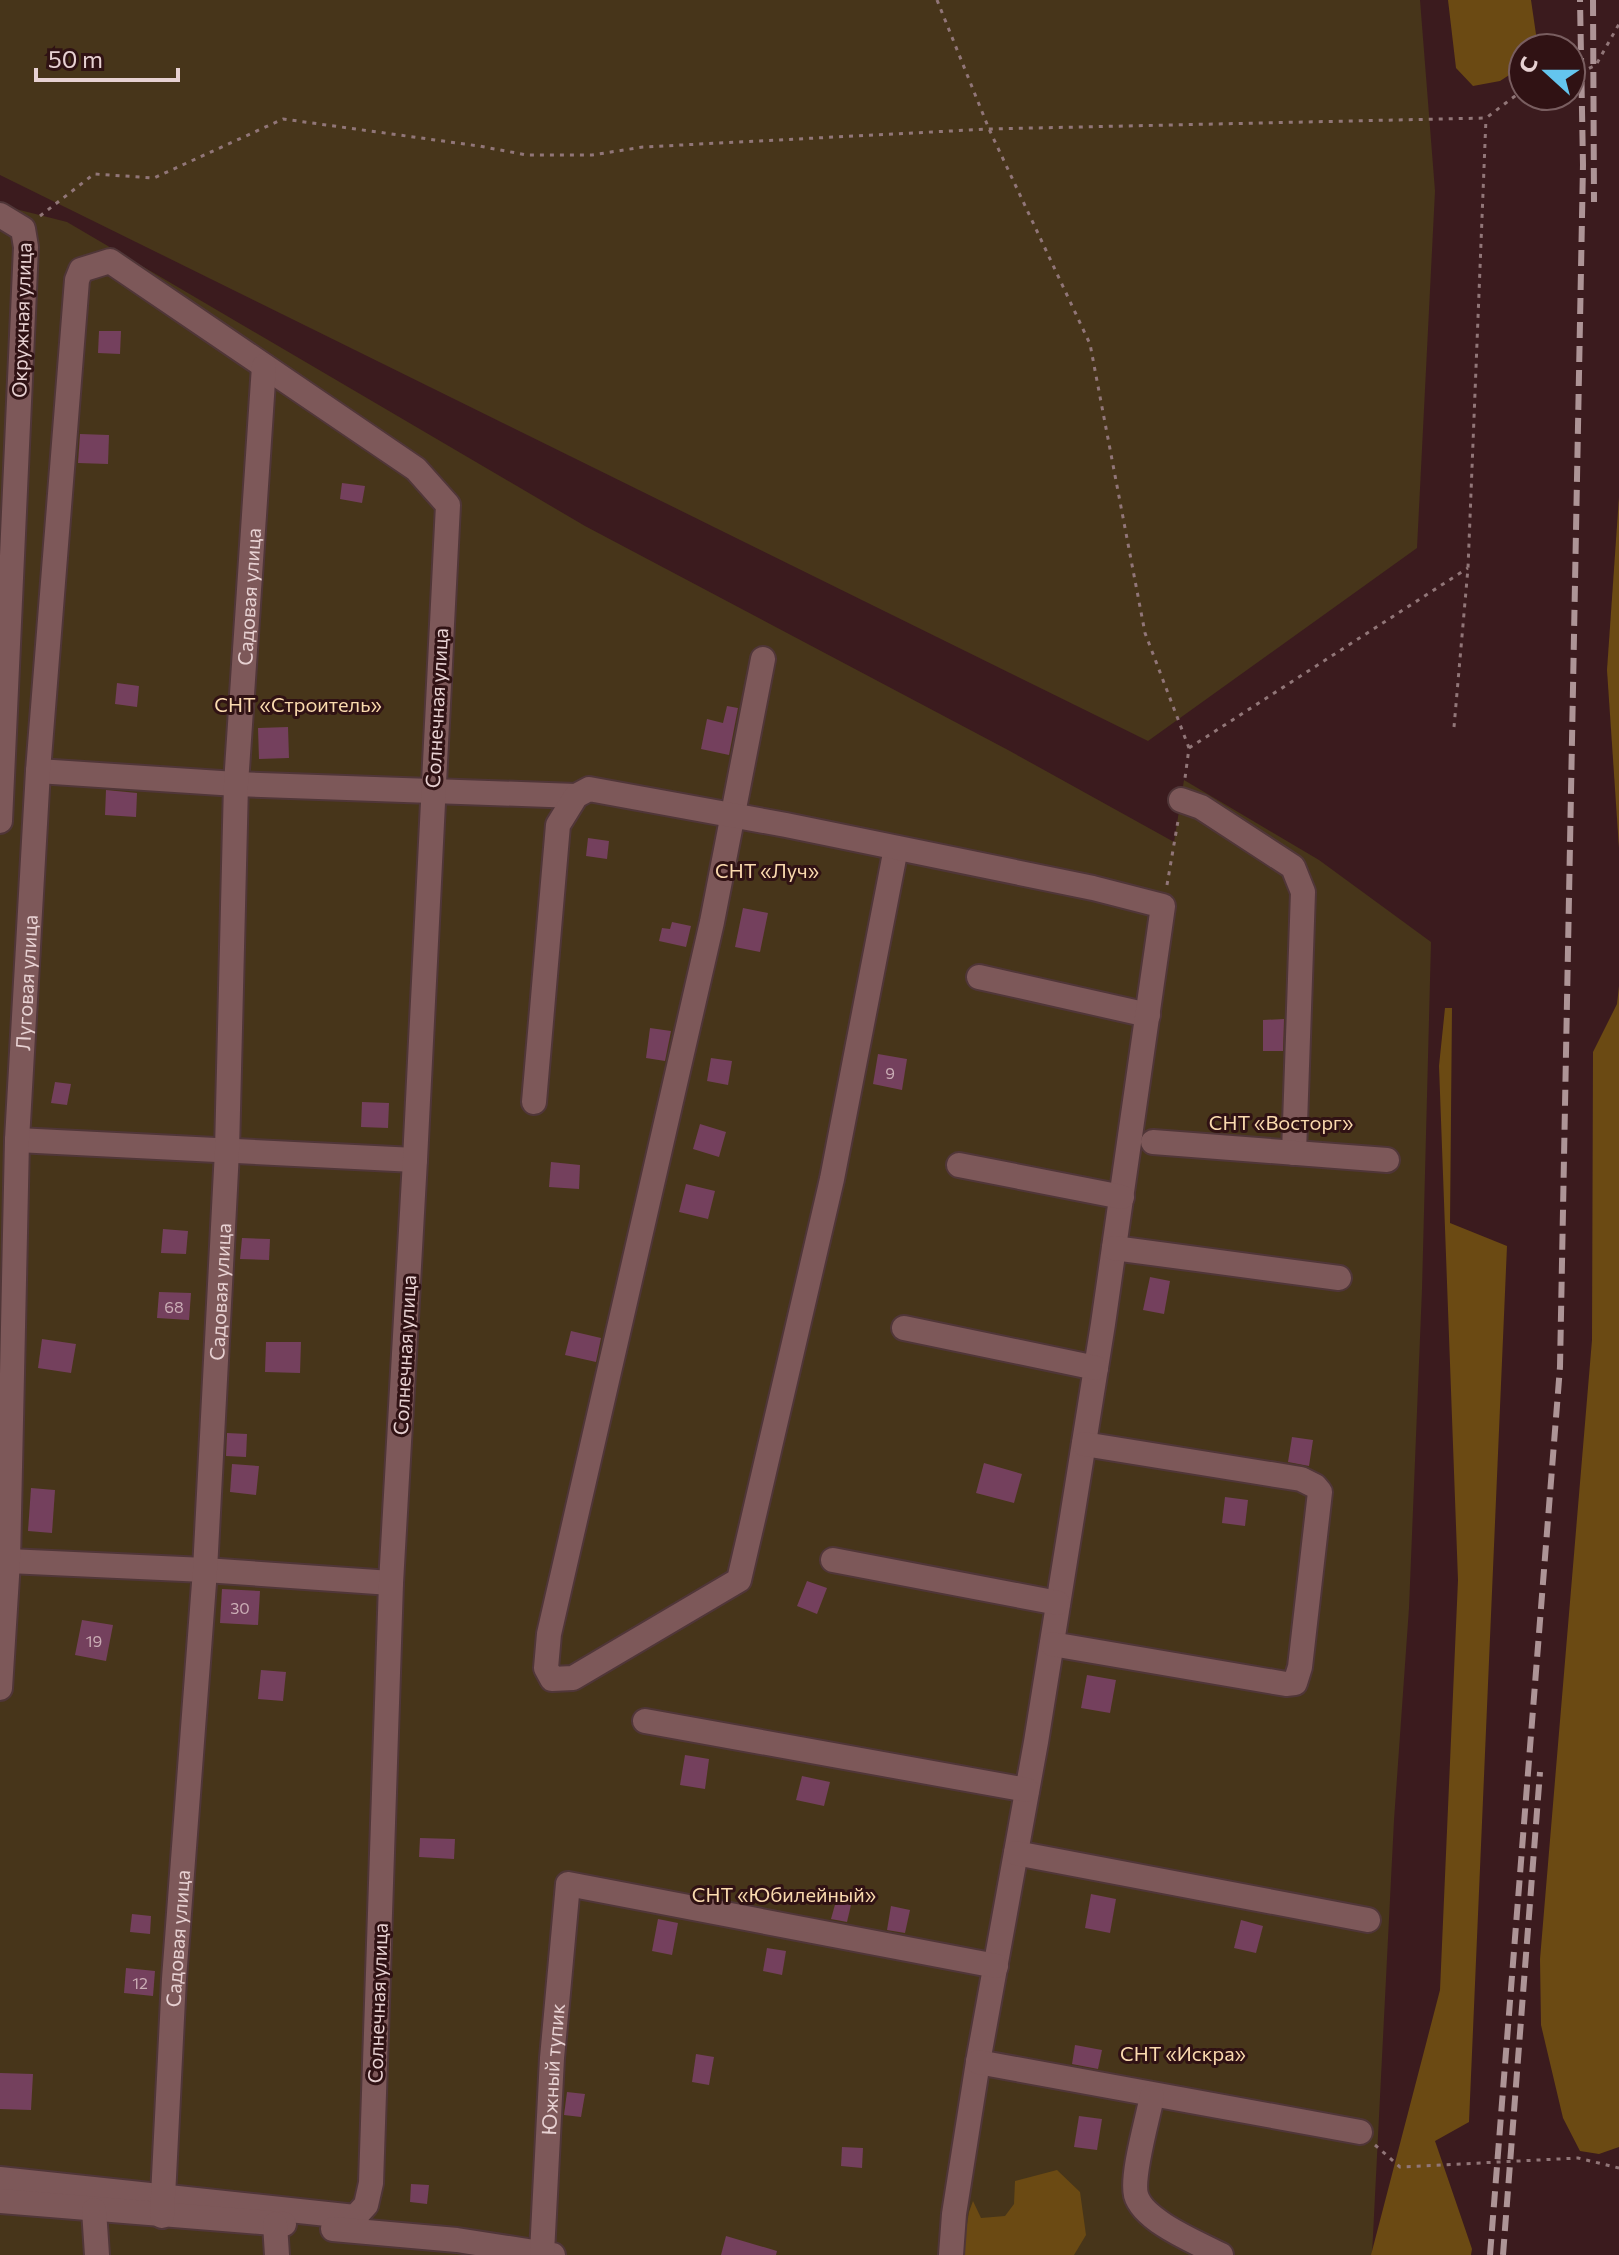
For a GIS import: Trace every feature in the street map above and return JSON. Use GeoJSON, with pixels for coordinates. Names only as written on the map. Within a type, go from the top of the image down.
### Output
{"type":"FeatureCollection","features":[{"type":"Feature","properties":{"kind":"street","name":"Окружная улица"},"geometry":{"type":"LineString","coordinates":[[0,215],[23,229],[26,247],[9,409],[0,821]]}},
{"type":"Feature","properties":{"kind":"street","name":"Луговая улица"},"geometry":{"type":"LineString","coordinates":[[0,1688],[17,1140],[38,771],[77,280],[81,270],[110,261],[264,366]]}},
{"type":"Feature","properties":{"kind":"street","name":"Солнечная улица"},"geometry":{"type":"LineString","coordinates":[[162,2205],[355,2217],[366,2205],[371,2183],[391,1583],[448,505],[416,469],[264,366]]}},
{"type":"Feature","properties":{"kind":"street","name":"Садовая улица"},"geometry":{"type":"LineString","coordinates":[[162,2205],[174,1979],[205,1570],[227,1151],[236,784],[264,366]]}},
{"type":"Feature","properties":{"kind":"street"},"geometry":{"type":"LineString","coordinates":[[763,659],[712,922],[549,1634],[546,1668],[552,1679],[573,1678],[739,1580],[832,1179],[896,848]]}},
{"type":"Feature","properties":{"kind":"street"},"geometry":{"type":"LineString","coordinates":[[38,771],[236,784],[576,796]]}},
{"type":"Feature","properties":{"kind":"street"},"geometry":{"type":"LineString","coordinates":[[534,1102],[558,825],[576,796],[589,789],[1093,888],[1163,906],[1096,1368],[1052,1644],[978,2062],[954,2214],[951,2255]]}},
{"type":"Feature","properties":{"kind":"street"},"geometry":{"type":"LineString","coordinates":[[1181,800],[1201,807],[1293,867],[1303,892],[1294,1153]]}},
{"type":"Feature","properties":{"kind":"street"},"geometry":{"type":"LineString","coordinates":[[979,977],[1148,1015]]}},
{"type":"Feature","properties":{"kind":"street"},"geometry":{"type":"LineString","coordinates":[[17,1140],[415,1160]]}},
{"type":"Feature","properties":{"kind":"street"},"geometry":{"type":"LineString","coordinates":[[1153,1142],[1387,1160]]}},
{"type":"Feature","properties":{"kind":"street"},"geometry":{"type":"LineString","coordinates":[[959,1165],[1122,1197]]}},
{"type":"Feature","properties":{"kind":"street"},"geometry":{"type":"LineString","coordinates":[[1114,1248],[1339,1278]]}},
{"type":"Feature","properties":{"kind":"street"},"geometry":{"type":"LineString","coordinates":[[904,1328],[1096,1368]]}},
{"type":"Feature","properties":{"kind":"street"},"geometry":{"type":"LineString","coordinates":[[1052,1644],[1286,1684],[1295,1683],[1300,1667],[1320,1492],[1315,1486],[1301,1479],[1084,1444]]}},
{"type":"Feature","properties":{"kind":"street"},"geometry":{"type":"LineString","coordinates":[[6,1552],[391,1583]]}},
{"type":"Feature","properties":{"kind":"street"},"geometry":{"type":"LineString","coordinates":[[833,1560],[1058,1603]]}},
{"type":"Feature","properties":{"kind":"street"},"geometry":{"type":"LineString","coordinates":[[645,1721],[1027,1790]]}},
{"type":"Feature","properties":{"kind":"street"},"geometry":{"type":"LineString","coordinates":[[1016,1853],[1368,1920]]}},
{"type":"Feature","properties":{"kind":"street","name":"Южный тупик"},"geometry":{"type":"LineString","coordinates":[[548,2254],[552,2058],[568,1884],[996,1966]]}},
{"type":"Feature","properties":{"kind":"street"},"geometry":{"type":"LineString","coordinates":[[978,2062],[1360,2132]]}},
{"type":"Feature","properties":{"kind":"street"},"geometry":{"type":"LineString","coordinates":[[1152,2096],[1137,2172],[1136,2196],[1154,2219],[1221,2255]]}},
{"type":"Feature","properties":{"kind":"street"},"geometry":{"type":"LineString","coordinates":[[0,2179],[275,2224],[466,2248],[548,2254]]}},
{"type":"Feature","properties":{"kind":"street"},"geometry":{"type":"LineString","coordinates":[[0,2201],[94,2210],[162,2205]]}},
{"type":"Feature","properties":{"kind":"street"},"geometry":{"type":"LineString","coordinates":[[94,2210],[97,2255]]}},
{"type":"Feature","properties":{"kind":"street"},"geometry":{"type":"LineString","coordinates":[[275,2224],[277,2255]]}},
{"type":"Feature","properties":{"kind":"path"},"geometry":{"type":"LineString","coordinates":[[937,0],[989,129],[1090,344],[1145,633],[1189,748],[1163,906]]}},
{"type":"Feature","properties":{"kind":"path"},"geometry":{"type":"LineString","coordinates":[[1587,69],[1596,65],[1619,24]]}},
{"type":"Feature","properties":{"kind":"path"},"geometry":{"type":"LineString","coordinates":[[23,229],[94,174],[154,178],[283,119],[527,155],[592,155],[643,147],[989,129],[1486,118],[1507,102]]}},
{"type":"Feature","properties":{"kind":"path"},"geometry":{"type":"LineString","coordinates":[[1454,727],[1468,568],[1486,118]]}},
{"type":"Feature","properties":{"kind":"path"},"geometry":{"type":"LineString","coordinates":[[1189,748],[1468,568]]}},
{"type":"Feature","properties":{"kind":"path"},"geometry":{"type":"LineString","coordinates":[[1360,2132],[1400,2167],[1578,2158],[1619,2168]]}},
{"type":"Feature","properties":{"kind":"green space"},"geometry":{"type":"Polygon","coordinates":[[[0,0],[1420,0],[1435,191],[1417,548],[1148,741],[0,175],[0,0]]]}},
{"type":"Feature","properties":{"kind":"green space"},"geometry":{"type":"Polygon","coordinates":[[[0,205],[67,222],[585,526],[1008,750],[1174,842],[1184,780],[1319,860],[1431,942],[1422,1289],[1409,1608],[1394,1820],[1372,2255],[0,2255],[0,205]]]}},
{"type":"Feature","properties":{"kind":"shaded area"},"geometry":{"type":"Polygon","coordinates":[[[1448,0],[1531,0],[1536,32],[1507,32],[1507,76],[1500,81],[1473,86],[1456,68],[1448,0]]]}},
{"type":"Feature","properties":{"kind":"shaded area"},"geometry":{"type":"Polygon","coordinates":[[[1619,497],[1619,848],[1607,670],[1619,497]]]}},
{"type":"Feature","properties":{"kind":"shaded area"},"geometry":{"type":"Polygon","coordinates":[[[1619,986],[1619,2147],[1599,2154],[1580,2151],[1563,2118],[1541,2025],[1540,1959],[1592,1340],[1593,1052],[1617,1004],[1619,986]]]}},
{"type":"Feature","properties":{"kind":"shaded area"},"geometry":{"type":"Polygon","coordinates":[[[1445,1008],[1452,1008],[1450,1223],[1507,1246],[1469,2122],[1435,2141],[1472,2249],[1471,2255],[1371,2255],[1440,1990],[1458,1580],[1439,1066],[1445,1008]]]}},
{"type":"Feature","properties":{"kind":"shaded area"},"geometry":{"type":"Polygon","coordinates":[[[1057,2170],[1080,2192],[1086,2235],[1074,2255],[962,2255],[973,2201],[981,2218],[1005,2216],[1014,2204],[1015,2181],[1057,2170]]]}},
{"type":"Feature","properties":{"kind":"building"},"geometry":{"type":"Polygon","coordinates":[[[99,331],[121,331],[120,354],[98,353],[99,331]]]}},
{"type":"Feature","properties":{"kind":"building"},"geometry":{"type":"Polygon","coordinates":[[[80,434],[109,435],[108,464],[78,463],[80,434]]]}},
{"type":"Feature","properties":{"kind":"building"},"geometry":{"type":"Polygon","coordinates":[[[342,483],[365,486],[362,503],[340,499],[342,483]]]}},
{"type":"Feature","properties":{"kind":"building"},"geometry":{"type":"Polygon","coordinates":[[[117,683],[139,686],[137,707],[115,704],[117,683]]]}},
{"type":"Feature","properties":{"kind":"building"},"geometry":{"type":"Polygon","coordinates":[[[727,706],[738,708],[729,755],[701,749],[707,719],[723,723],[727,706]]]}},
{"type":"Feature","properties":{"kind":"building"},"geometry":{"type":"Polygon","coordinates":[[[288,727],[289,758],[259,759],[258,728],[288,727]]]}},
{"type":"Feature","properties":{"kind":"building"},"geometry":{"type":"Polygon","coordinates":[[[106,790],[137,793],[136,817],[105,815],[106,790]]]}},
{"type":"Feature","properties":{"kind":"building"},"geometry":{"type":"Polygon","coordinates":[[[588,838],[609,841],[607,859],[586,856],[588,838]]]}},
{"type":"Feature","properties":{"kind":"building"},"geometry":{"type":"Polygon","coordinates":[[[743,908],[768,913],[760,952],[735,947],[743,908]]]}},
{"type":"Feature","properties":{"kind":"building"},"geometry":{"type":"Polygon","coordinates":[[[672,922],[691,926],[686,947],[659,941],[662,928],[670,929],[672,922]]]}},
{"type":"Feature","properties":{"kind":"building"},"geometry":{"type":"Polygon","coordinates":[[[1284,1019],[1283,1051],[1263,1051],[1263,1020],[1284,1019]]]}},
{"type":"Feature","properties":{"kind":"building"},"geometry":{"type":"Polygon","coordinates":[[[650,1028],[671,1031],[665,1061],[646,1058],[650,1028]]]}},
{"type":"Feature","properties":{"kind":"building"},"geometry":{"type":"Polygon","coordinates":[[[878,1054],[907,1059],[902,1090],[873,1084],[878,1054]]]}},
{"type":"Feature","properties":{"kind":"building"},"geometry":{"type":"Polygon","coordinates":[[[711,1058],[732,1061],[728,1085],[707,1081],[711,1058]]]}},
{"type":"Feature","properties":{"kind":"building"},"geometry":{"type":"Polygon","coordinates":[[[55,1082],[71,1084],[67,1105],[51,1103],[55,1082]]]}},
{"type":"Feature","properties":{"kind":"building"},"geometry":{"type":"Polygon","coordinates":[[[362,1102],[389,1103],[388,1128],[361,1127],[362,1102]]]}},
{"type":"Feature","properties":{"kind":"building"},"geometry":{"type":"Polygon","coordinates":[[[700,1124],[726,1132],[719,1157],[693,1149],[700,1124]]]}},
{"type":"Feature","properties":{"kind":"building"},"geometry":{"type":"Polygon","coordinates":[[[551,1162],[580,1165],[579,1189],[549,1187],[551,1162]]]}},
{"type":"Feature","properties":{"kind":"building"},"geometry":{"type":"Polygon","coordinates":[[[686,1184],[715,1191],[708,1219],[679,1212],[686,1184]]]}},
{"type":"Feature","properties":{"kind":"building"},"geometry":{"type":"Polygon","coordinates":[[[163,1229],[188,1231],[186,1254],[161,1253],[163,1229]]]}},
{"type":"Feature","properties":{"kind":"building"},"geometry":{"type":"Polygon","coordinates":[[[242,1238],[270,1239],[269,1260],[240,1259],[242,1238]]]}},
{"type":"Feature","properties":{"kind":"building"},"geometry":{"type":"Polygon","coordinates":[[[1150,1277],[1170,1281],[1164,1314],[1143,1310],[1150,1277]]]}},
{"type":"Feature","properties":{"kind":"building"},"geometry":{"type":"Polygon","coordinates":[[[159,1292],[191,1293],[189,1320],[157,1318],[159,1292]]]}},
{"type":"Feature","properties":{"kind":"building"},"geometry":{"type":"Polygon","coordinates":[[[571,1331],[601,1338],[596,1362],[565,1355],[571,1331]]]}},
{"type":"Feature","properties":{"kind":"building"},"geometry":{"type":"Polygon","coordinates":[[[42,1339],[76,1344],[71,1373],[38,1368],[42,1339]]]}},
{"type":"Feature","properties":{"kind":"building"},"geometry":{"type":"Polygon","coordinates":[[[266,1342],[301,1342],[300,1373],[265,1372],[266,1342]]]}},
{"type":"Feature","properties":{"kind":"building"},"geometry":{"type":"Polygon","coordinates":[[[227,1433],[247,1434],[246,1457],[226,1456],[227,1433]]]}},
{"type":"Feature","properties":{"kind":"building"},"geometry":{"type":"Polygon","coordinates":[[[1292,1437],[1313,1440],[1309,1466],[1288,1462],[1292,1437]]]}},
{"type":"Feature","properties":{"kind":"building"},"geometry":{"type":"Polygon","coordinates":[[[984,1463],[1022,1474],[1014,1503],[976,1493],[984,1463]]]}},
{"type":"Feature","properties":{"kind":"building"},"geometry":{"type":"Polygon","coordinates":[[[232,1464],[259,1466],[256,1495],[230,1492],[232,1464]]]}},
{"type":"Feature","properties":{"kind":"building"},"geometry":{"type":"Polygon","coordinates":[[[31,1488],[55,1490],[52,1533],[28,1531],[31,1488]]]}},
{"type":"Feature","properties":{"kind":"building"},"geometry":{"type":"Polygon","coordinates":[[[1225,1497],[1248,1500],[1245,1526],[1222,1523],[1225,1497]]]}},
{"type":"Feature","properties":{"kind":"building"},"geometry":{"type":"Polygon","coordinates":[[[807,1581],[827,1588],[817,1614],[797,1606],[807,1581]]]}},
{"type":"Feature","properties":{"kind":"building"},"geometry":{"type":"Polygon","coordinates":[[[222,1589],[260,1591],[258,1625],[220,1623],[222,1589]]]}},
{"type":"Feature","properties":{"kind":"building"},"geometry":{"type":"Polygon","coordinates":[[[82,1620],[113,1625],[106,1661],[75,1655],[82,1620]]]}},
{"type":"Feature","properties":{"kind":"building"},"geometry":{"type":"Polygon","coordinates":[[[261,1670],[286,1672],[283,1701],[258,1699],[261,1670]]]}},
{"type":"Feature","properties":{"kind":"building"},"geometry":{"type":"Polygon","coordinates":[[[1087,1675],[1116,1680],[1110,1713],[1081,1708],[1087,1675]]]}},
{"type":"Feature","properties":{"kind":"building"},"geometry":{"type":"Polygon","coordinates":[[[685,1755],[709,1759],[705,1789],[680,1785],[685,1755]]]}},
{"type":"Feature","properties":{"kind":"building"},"geometry":{"type":"Polygon","coordinates":[[[802,1776],[830,1782],[824,1806],[796,1800],[802,1776]]]}},
{"type":"Feature","properties":{"kind":"building"},"geometry":{"type":"Polygon","coordinates":[[[420,1838],[455,1839],[454,1859],[419,1857],[420,1838]]]}},
{"type":"Feature","properties":{"kind":"building"},"geometry":{"type":"Polygon","coordinates":[[[1091,1894],[1116,1899],[1110,1933],[1085,1928],[1091,1894]]]}},
{"type":"Feature","properties":{"kind":"building"},"geometry":{"type":"Polygon","coordinates":[[[836,1901],[851,1905],[847,1922],[831,1919],[836,1901]]]}},
{"type":"Feature","properties":{"kind":"building"},"geometry":{"type":"Polygon","coordinates":[[[891,1906],[910,1910],[905,1933],[887,1930],[891,1906]]]}},
{"type":"Feature","properties":{"kind":"building"},"geometry":{"type":"Polygon","coordinates":[[[132,1914],[151,1916],[150,1934],[130,1932],[132,1914]]]}},
{"type":"Feature","properties":{"kind":"building"},"geometry":{"type":"Polygon","coordinates":[[[658,1919],[678,1923],[672,1955],[652,1951],[658,1919]]]}},
{"type":"Feature","properties":{"kind":"building"},"geometry":{"type":"Polygon","coordinates":[[[1241,1920],[1263,1926],[1256,1953],[1234,1948],[1241,1920]]]}},
{"type":"Feature","properties":{"kind":"building"},"geometry":{"type":"Polygon","coordinates":[[[767,1948],[786,1951],[782,1975],[763,1971],[767,1948]]]}},
{"type":"Feature","properties":{"kind":"building"},"geometry":{"type":"Polygon","coordinates":[[[126,1968],[155,1971],[153,1996],[124,1993],[126,1968]]]}},
{"type":"Feature","properties":{"kind":"building"},"geometry":{"type":"Polygon","coordinates":[[[1075,2045],[1102,2050],[1098,2069],[1072,2064],[1075,2045]]]}},
{"type":"Feature","properties":{"kind":"building"},"geometry":{"type":"Polygon","coordinates":[[[696,2054],[714,2057],[709,2085],[692,2082],[696,2054]]]}},
{"type":"Feature","properties":{"kind":"building"},"geometry":{"type":"Polygon","coordinates":[[[0,2073],[33,2074],[31,2110],[0,2109],[0,2073]]]}},
{"type":"Feature","properties":{"kind":"building"},"geometry":{"type":"Polygon","coordinates":[[[567,2092],[585,2094],[581,2117],[564,2115],[567,2092]]]}},
{"type":"Feature","properties":{"kind":"building"},"geometry":{"type":"Polygon","coordinates":[[[1079,2116],[1102,2119],[1097,2150],[1074,2147],[1079,2116]]]}},
{"type":"Feature","properties":{"kind":"building"},"geometry":{"type":"Polygon","coordinates":[[[842,2147],[863,2148],[862,2168],[841,2166],[842,2147]]]}},
{"type":"Feature","properties":{"kind":"building"},"geometry":{"type":"Polygon","coordinates":[[[411,2184],[429,2185],[427,2204],[410,2202],[411,2184]]]}},
{"type":"Feature","properties":{"kind":"building"},"geometry":{"type":"Polygon","coordinates":[[[726,2236],[777,2251],[776,2255],[721,2255],[726,2236]]]}},
{"type":"Feature","properties":{"kind":"railway"},"geometry":{"type":"LineString","coordinates":[[1490,2255],[1560,1367],[1583,165],[1580,0]]}},
{"type":"Feature","properties":{"kind":"railway"},"geometry":{"type":"LineString","coordinates":[[1593,0],[1594,202]]}},
{"type":"Feature","properties":{"kind":"railway"},"geometry":{"type":"LineString","coordinates":[[1503,2255],[1540,1772]]}},
{"type":"Feature","properties":{"kind":"park label","name":"СНТ «Строитель»"},"geometry":{"type":"Point","coordinates":[298,704]}},
{"type":"Feature","properties":{"kind":"park label","name":"СНТ «Луч»"},"geometry":{"type":"Point","coordinates":[767,870]}},
{"type":"Feature","properties":{"kind":"park label","name":"СНТ «Восторг»"},"geometry":{"type":"Point","coordinates":[1281,1122]}},
{"type":"Feature","properties":{"kind":"park label","name":"СНТ «Юбилейный»"},"geometry":{"type":"Point","coordinates":[784,1894]}},
{"type":"Feature","properties":{"kind":"park label","name":"СНТ «Искра»"},"geometry":{"type":"Point","coordinates":[1183,2053]}}]}
